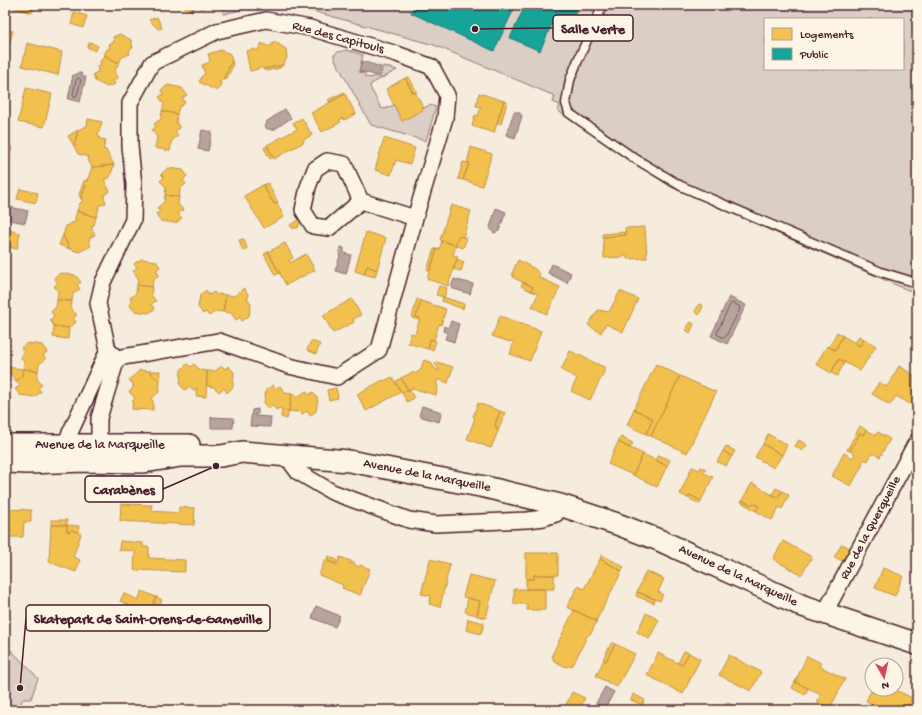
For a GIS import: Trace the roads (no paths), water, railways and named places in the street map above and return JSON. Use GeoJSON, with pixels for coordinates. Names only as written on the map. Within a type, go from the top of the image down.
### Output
{"type":"FeatureCollection","features":[{"type":"Feature","properties":{"kind":"street","name":"Rue des Capitouls"},"geometry":{"type":"LineString","coordinates":[[99,444],[99,418],[112,354],[98,303],[103,282],[133,220],[134,185],[130,146],[130,103],[152,63],[217,31],[266,20],[310,28],[397,54],[432,67],[446,95],[445,118],[378,350],[337,377],[290,366],[219,341],[112,354]]}},
{"type":"Feature","properties":{"kind":"street"},"geometry":{"type":"LineString","coordinates":[[361,201],[329,228],[313,226],[304,210],[308,187],[315,169],[327,161],[344,164],[361,201],[415,218]]}},
{"type":"Feature","properties":{"kind":"street"},"geometry":{"type":"LineString","coordinates":[[64,446],[112,354]]}},
{"type":"Feature","properties":{"kind":"street","name":"Rue de la Querqueille"},"geometry":{"type":"LineString","coordinates":[[824,614],[917,441]]}},
{"type":"Feature","properties":{"kind":"street"},"geometry":{"type":"LineString","coordinates":[[86,461],[97,451],[99,444]]}},
{"type":"Feature","properties":{"kind":"street","name":"Avenue de la Marqueille"},"geometry":{"type":"LineString","coordinates":[[5,445],[226,445],[242,452]]}},
{"type":"Feature","properties":{"kind":"street","name":"Avenue de la Marqueille"},"geometry":{"type":"LineString","coordinates":[[5,462],[144,462],[181,456],[220,456],[242,452],[292,455],[349,461],[485,487],[560,505],[659,540],[803,606],[917,644]]}},
{"type":"Feature","properties":{"kind":"street"},"geometry":{"type":"LineString","coordinates":[[292,455],[292,464],[298,472],[332,492],[409,520],[436,524],[527,520],[544,518],[556,514],[560,505]]}},
{"type":"Feature","properties":{"kind":"lane"},"geometry":{"type":"LineString","coordinates":[[603,5],[570,80],[566,103],[569,113],[634,158],[682,186],[881,272],[917,283]]}},
{"type":"Feature","properties":{"kind":"water"},"geometry":{"type":"Polygon","coordinates":[[[362,61],[381,67],[379,76],[359,71],[362,61]]]}},
{"type":"Feature","properties":{"kind":"water"},"geometry":{"type":"Polygon","coordinates":[[[77,73],[81,73],[83,77],[86,77],[80,102],[68,99],[73,75],[76,75],[77,73]]]}},
{"type":"Feature","properties":{"kind":"water"},"geometry":{"type":"Polygon","coordinates":[[[285,109],[291,118],[272,131],[271,129],[267,129],[265,126],[267,123],[266,122],[285,109]]]}},
{"type":"Feature","properties":{"kind":"water"},"geometry":{"type":"Polygon","coordinates":[[[514,112],[519,112],[522,116],[515,138],[506,135],[514,112]]]}},
{"type":"Feature","properties":{"kind":"water"},"geometry":{"type":"Polygon","coordinates":[[[202,130],[212,132],[208,151],[198,149],[202,130]]]}},
{"type":"Feature","properties":{"kind":"water"},"geometry":{"type":"Polygon","coordinates":[[[5,206],[28,211],[25,223],[5,219],[5,206]]]}},
{"type":"Feature","properties":{"kind":"water"},"geometry":{"type":"Polygon","coordinates":[[[496,208],[506,212],[499,231],[494,233],[490,227],[496,208]]]}},
{"type":"Feature","properties":{"kind":"water"},"geometry":{"type":"Polygon","coordinates":[[[340,247],[344,248],[344,253],[351,255],[346,274],[335,271],[340,256],[340,247]]]}},
{"type":"Feature","properties":{"kind":"water"},"geometry":{"type":"Polygon","coordinates":[[[552,264],[571,273],[567,283],[548,273],[552,264]]]}},
{"type":"Feature","properties":{"kind":"water"},"geometry":{"type":"Polygon","coordinates":[[[454,279],[473,284],[470,294],[451,288],[454,279]]]}},
{"type":"Feature","properties":{"kind":"water"},"geometry":{"type":"Polygon","coordinates":[[[729,297],[746,305],[727,344],[711,336],[729,297]]]}},
{"type":"Feature","properties":{"kind":"water"},"geometry":{"type":"Polygon","coordinates":[[[451,321],[459,324],[454,342],[445,339],[447,333],[443,331],[444,326],[448,328],[451,321]]]}},
{"type":"Feature","properties":{"kind":"water"},"geometry":{"type":"Polygon","coordinates":[[[422,406],[442,412],[439,422],[419,416],[422,406]]]}},
{"type":"Feature","properties":{"kind":"water"},"geometry":{"type":"Polygon","coordinates":[[[258,409],[258,414],[255,414],[255,416],[271,417],[270,427],[250,426],[252,410],[258,409]]]}},
{"type":"Feature","properties":{"kind":"water"},"geometry":{"type":"Polygon","coordinates":[[[211,417],[234,418],[233,428],[211,428],[211,417]]]}},
{"type":"Feature","properties":{"kind":"water"},"geometry":{"type":"Polygon","coordinates":[[[316,606],[340,616],[335,627],[312,618],[316,606]]]}},
{"type":"Feature","properties":{"kind":"water"},"geometry":{"type":"Polygon","coordinates":[[[605,687],[614,692],[604,710],[600,710],[594,707],[605,687]]]}},
{"type":"Feature","properties":{"kind":"place","name":"Salle Verte"},"geometry":{"type":"Point","coordinates":[475,29]}},
{"type":"Feature","properties":{"kind":"place","name":"Carabènes"},"geometry":{"type":"Point","coordinates":[216,466]}},
{"type":"Feature","properties":{"kind":"place","name":"Skatepark de Saint-Orens-de-Gameville"},"geometry":{"type":"Point","coordinates":[20,688]}}]}
